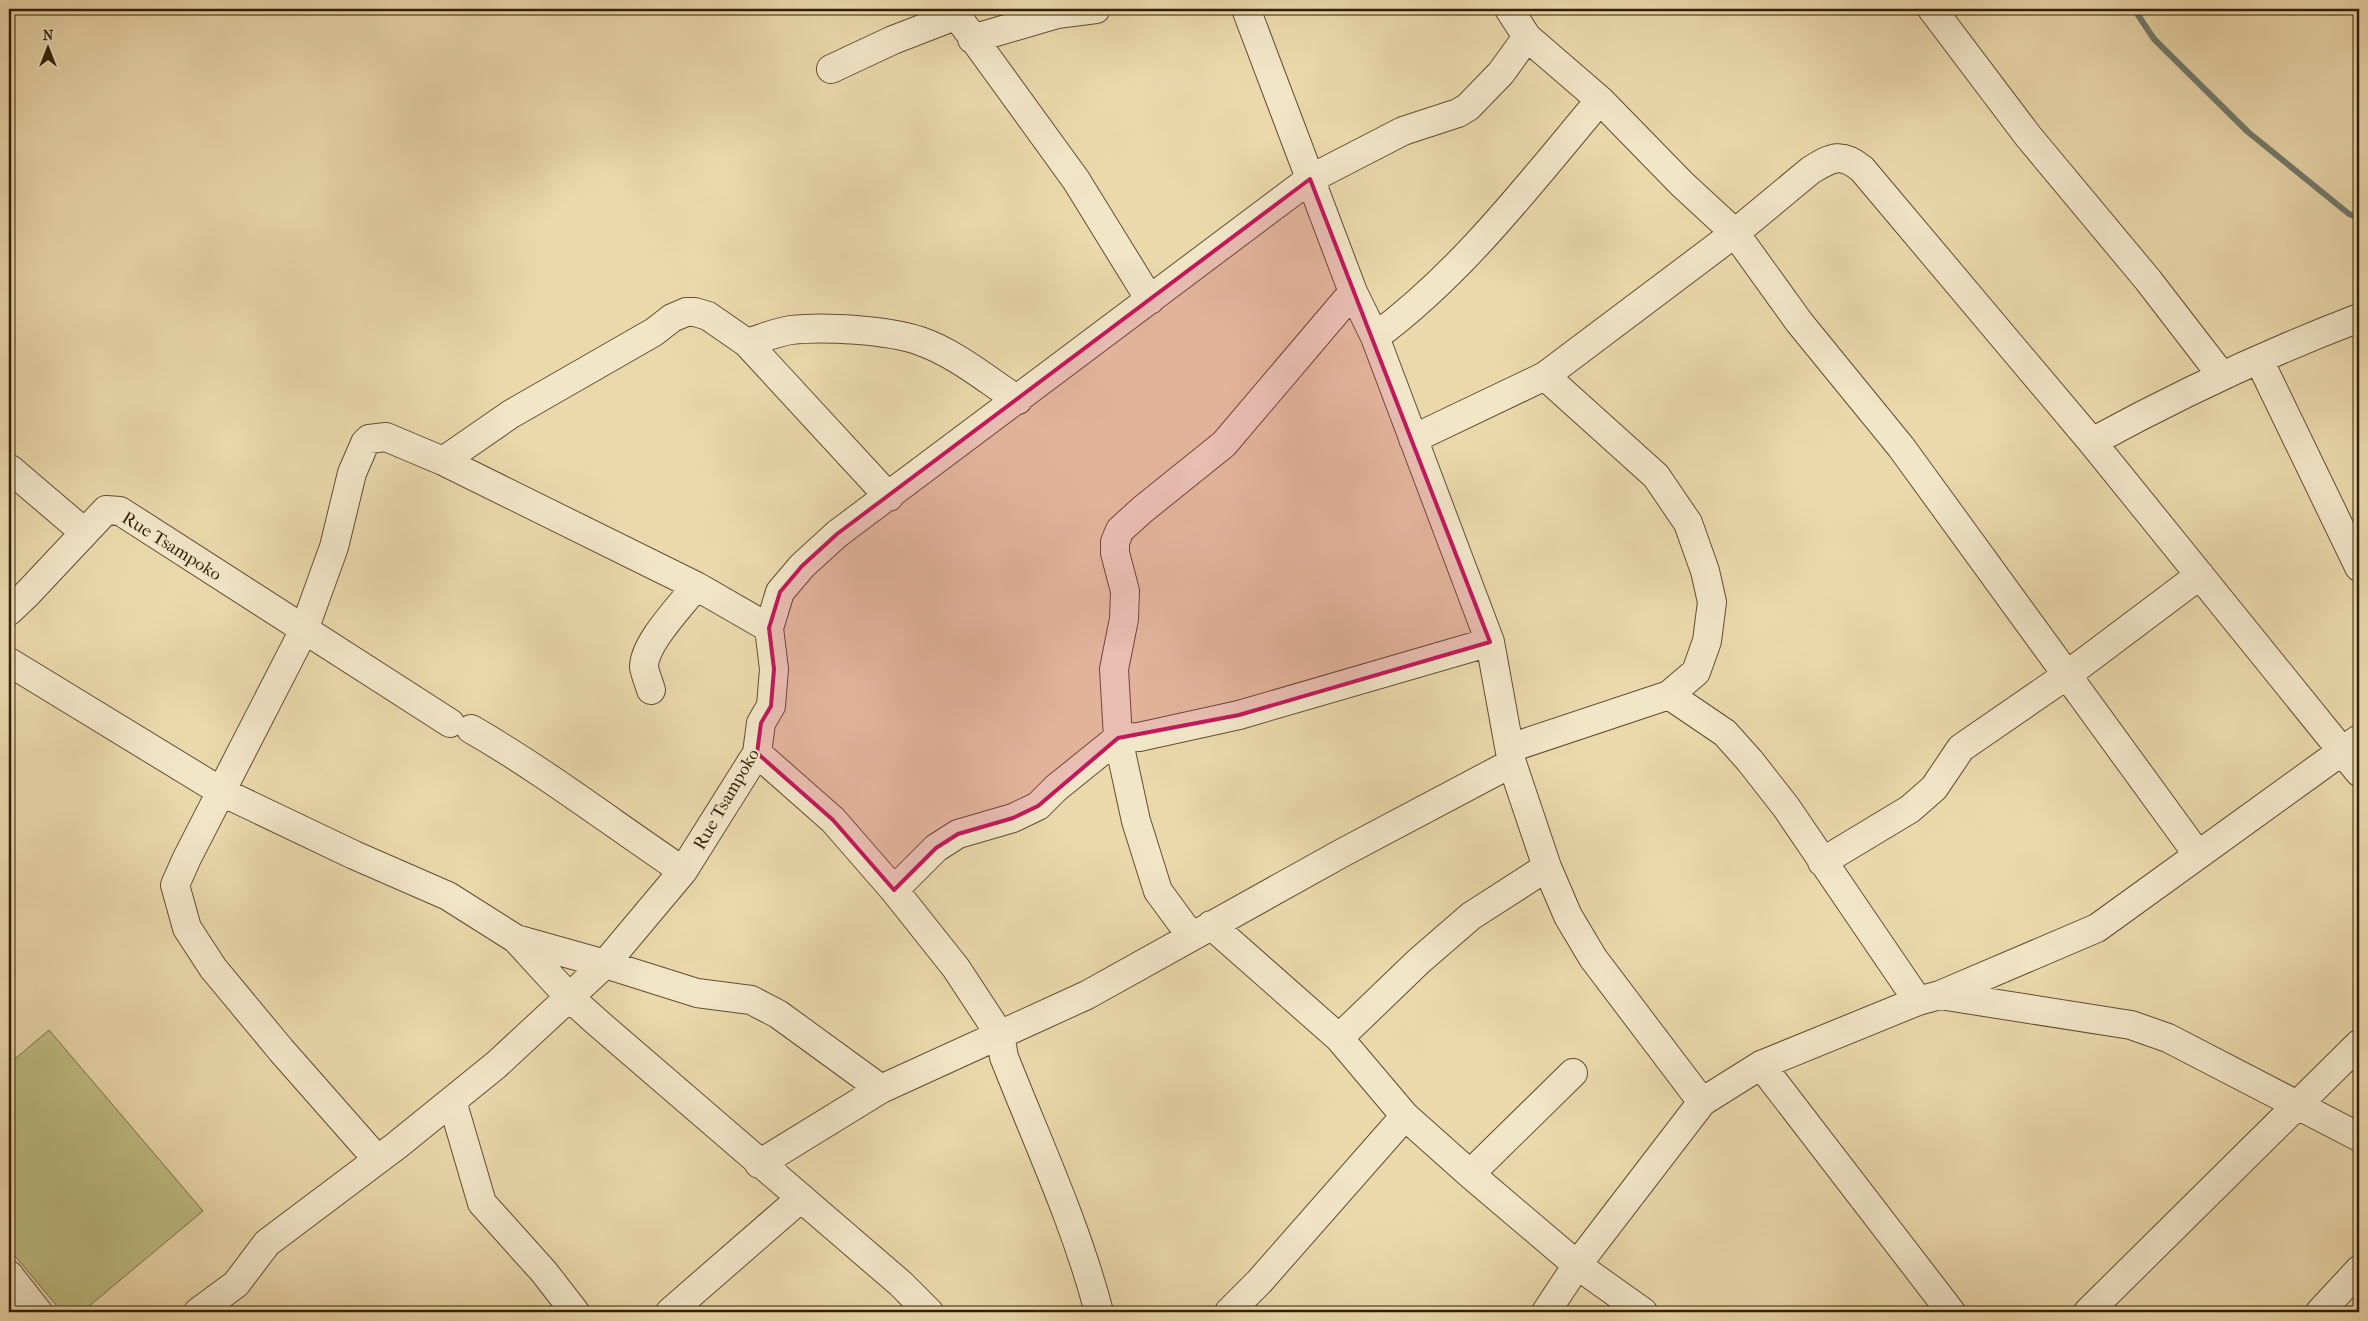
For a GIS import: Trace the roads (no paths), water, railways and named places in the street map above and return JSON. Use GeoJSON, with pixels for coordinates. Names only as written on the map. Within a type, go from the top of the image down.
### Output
{"type":"FeatureCollection","features":[{"type":"Feature","properties":{"kind":"street"},"geometry":{"type":"LineString","coordinates":[[972,39],[1057,14],[1096,9]]}},
{"type":"Feature","properties":{"kind":"street"},"geometry":{"type":"LineString","coordinates":[[1246,9],[1353,292],[1375,337],[1490,642],[1511,756],[1547,866],[1568,916],[1593,958],[1702,1102]]}},
{"type":"Feature","properties":{"kind":"street"},"geometry":{"type":"LineString","coordinates":[[1509,9],[1527,37],[1600,100],[1682,184],[1736,233],[1799,322],[1901,447],[2198,855]]}},
{"type":"Feature","properties":{"kind":"street"},"geometry":{"type":"LineString","coordinates":[[1932,9],[2028,136],[2148,280],[2222,376]]}},
{"type":"Feature","properties":{"kind":"street"},"geometry":{"type":"LineString","coordinates":[[831,69],[953,12],[1076,180],[1150,300]]}},
{"type":"Feature","properties":{"kind":"street"},"geometry":{"type":"LineString","coordinates":[[377,1160],[281,1050],[213,968],[187,928],[176,885],[187,858],[304,630],[334,547],[352,473],[365,442],[373,438],[386,437],[443,461],[696,586],[769,628],[780,592],[802,566],[837,534],[889,497],[1310,179],[1403,131],[1458,113],[1468,107],[1501,73],[1527,37]]}},
{"type":"Feature","properties":{"kind":"street"},"geometry":{"type":"LineString","coordinates":[[1375,337],[1404,316],[1456,267],[1600,100]]}},
{"type":"Feature","properties":{"kind":"street"},"geometry":{"type":"LineString","coordinates":[[1413,439],[1545,376],[1736,233],[1811,170],[1824,162],[1839,157],[1853,161],[1862,169],[2092,442],[2200,575],[2354,754],[2198,855],[2097,928],[1762,1065],[1702,1102],[1576,1265],[1546,1312]]}},
{"type":"Feature","properties":{"kind":"street"},"geometry":{"type":"LineString","coordinates":[[1353,292],[1224,444],[1120,530],[1114,542],[1125,591],[1124,619],[1114,669],[1118,738],[1136,821],[1158,891],[1201,931],[1339,1038],[1405,1116],[1470,1174],[1576,1265],[1643,1312]]}},
{"type":"Feature","properties":{"kind":"street"},"geometry":{"type":"LineString","coordinates":[[443,461],[511,414],[686,312],[708,316],[746,343],[889,497]]}},
{"type":"Feature","properties":{"kind":"street"},"geometry":{"type":"LineString","coordinates":[[2092,442],[2155,407],[2222,376],[2359,318]]}},
{"type":"Feature","properties":{"kind":"street"},"geometry":{"type":"LineString","coordinates":[[746,343],[790,330],[862,331],[903,337],[920,341],[950,356],[1018,400]]}},
{"type":"Feature","properties":{"kind":"street"},"geometry":{"type":"LineString","coordinates":[[2259,360],[2359,567]]}},
{"type":"Feature","properties":{"kind":"street"},"geometry":{"type":"LineString","coordinates":[[759,1164],[881,1089],[1087,995],[1511,756],[1669,695],[1696,672],[1707,641],[1712,602],[1705,571],[1688,524],[1656,476],[1545,376]]}},
{"type":"Feature","properties":{"kind":"street"},"geometry":{"type":"LineString","coordinates":[[10,470],[84,532]]}},
{"type":"Feature","properties":{"kind":"street","name":"Rue Tsampoko"},"geometry":{"type":"LineString","coordinates":[[9,611],[106,510],[120,511],[304,630],[461,726],[520,757],[571,795],[684,872]]}},
{"type":"Feature","properties":{"kind":"street"},"geometry":{"type":"LineString","coordinates":[[1822,862],[1910,809],[1934,788],[1961,748],[2067,675],[2200,575]]}},
{"type":"Feature","properties":{"kind":"street"},"geometry":{"type":"LineString","coordinates":[[651,690],[644,669],[646,656],[651,645],[696,586]]}},
{"type":"Feature","properties":{"kind":"street","name":"Rue Tsampoko"},"geometry":{"type":"LineString","coordinates":[[198,1312],[236,1284],[267,1243],[377,1160],[496,1065],[606,964],[684,872],[757,753],[762,723],[772,706],[774,669],[769,628]]}},
{"type":"Feature","properties":{"kind":"street"},"geometry":{"type":"LineString","coordinates":[[894,890],[936,848],[958,834],[1013,818],[1038,806],[1056,788],[1118,738],[1139,736],[1239,714],[1490,642]]}},
{"type":"Feature","properties":{"kind":"street"},"geometry":{"type":"LineString","coordinates":[[9,662],[222,792],[354,855],[448,896],[516,939],[570,997],[759,1164],[902,1284],[929,1312]]}},
{"type":"Feature","properties":{"kind":"street"},"geometry":{"type":"LineString","coordinates":[[1669,695],[1725,733],[1750,761],[1786,807],[1822,862],[1929,998],[2131,1025],[2168,1038],[2359,1137]]}},
{"type":"Feature","properties":{"kind":"street"},"geometry":{"type":"LineString","coordinates":[[757,753],[834,820],[894,890],[956,968],[1000,1035],[1004,1056],[1089,1274],[1098,1312]]}},
{"type":"Feature","properties":{"kind":"street"},"geometry":{"type":"LineString","coordinates":[[1339,1038],[1420,961],[1472,916],[1547,866]]}},
{"type":"Feature","properties":{"kind":"street"},"geometry":{"type":"LineString","coordinates":[[516,939],[606,964],[697,993],[751,1000],[778,1014],[881,1089]]}},
{"type":"Feature","properties":{"kind":"street"},"geometry":{"type":"LineString","coordinates":[[2088,1312],[2359,1044]]}},
{"type":"Feature","properties":{"kind":"street"},"geometry":{"type":"LineString","coordinates":[[1762,1065],[1951,1312]]}},
{"type":"Feature","properties":{"kind":"street"},"geometry":{"type":"LineString","coordinates":[[1470,1174],[1573,1073]]}},
{"type":"Feature","properties":{"kind":"street"},"geometry":{"type":"LineString","coordinates":[[452,1100],[482,1203],[544,1272],[575,1312]]}},
{"type":"Feature","properties":{"kind":"street"},"geometry":{"type":"LineString","coordinates":[[1229,1312],[1259,1282],[1405,1116]]}},
{"type":"Feature","properties":{"kind":"street"},"geometry":{"type":"LineString","coordinates":[[687,1307],[801,1198]]}},
{"type":"Feature","properties":{"kind":"street"},"geometry":{"type":"LineString","coordinates":[[2320,1312],[2359,1270]]}},
{"type":"Feature","properties":{"kind":"street"},"geometry":{"type":"LineString","coordinates":[[9,1276],[38,1312]]}},
{"type":"Feature","properties":{"kind":"waterway"},"geometry":{"type":"LineString","coordinates":[[2134,9],[2154,39],[2248,132],[2349,214],[2359,218]]}}]}
